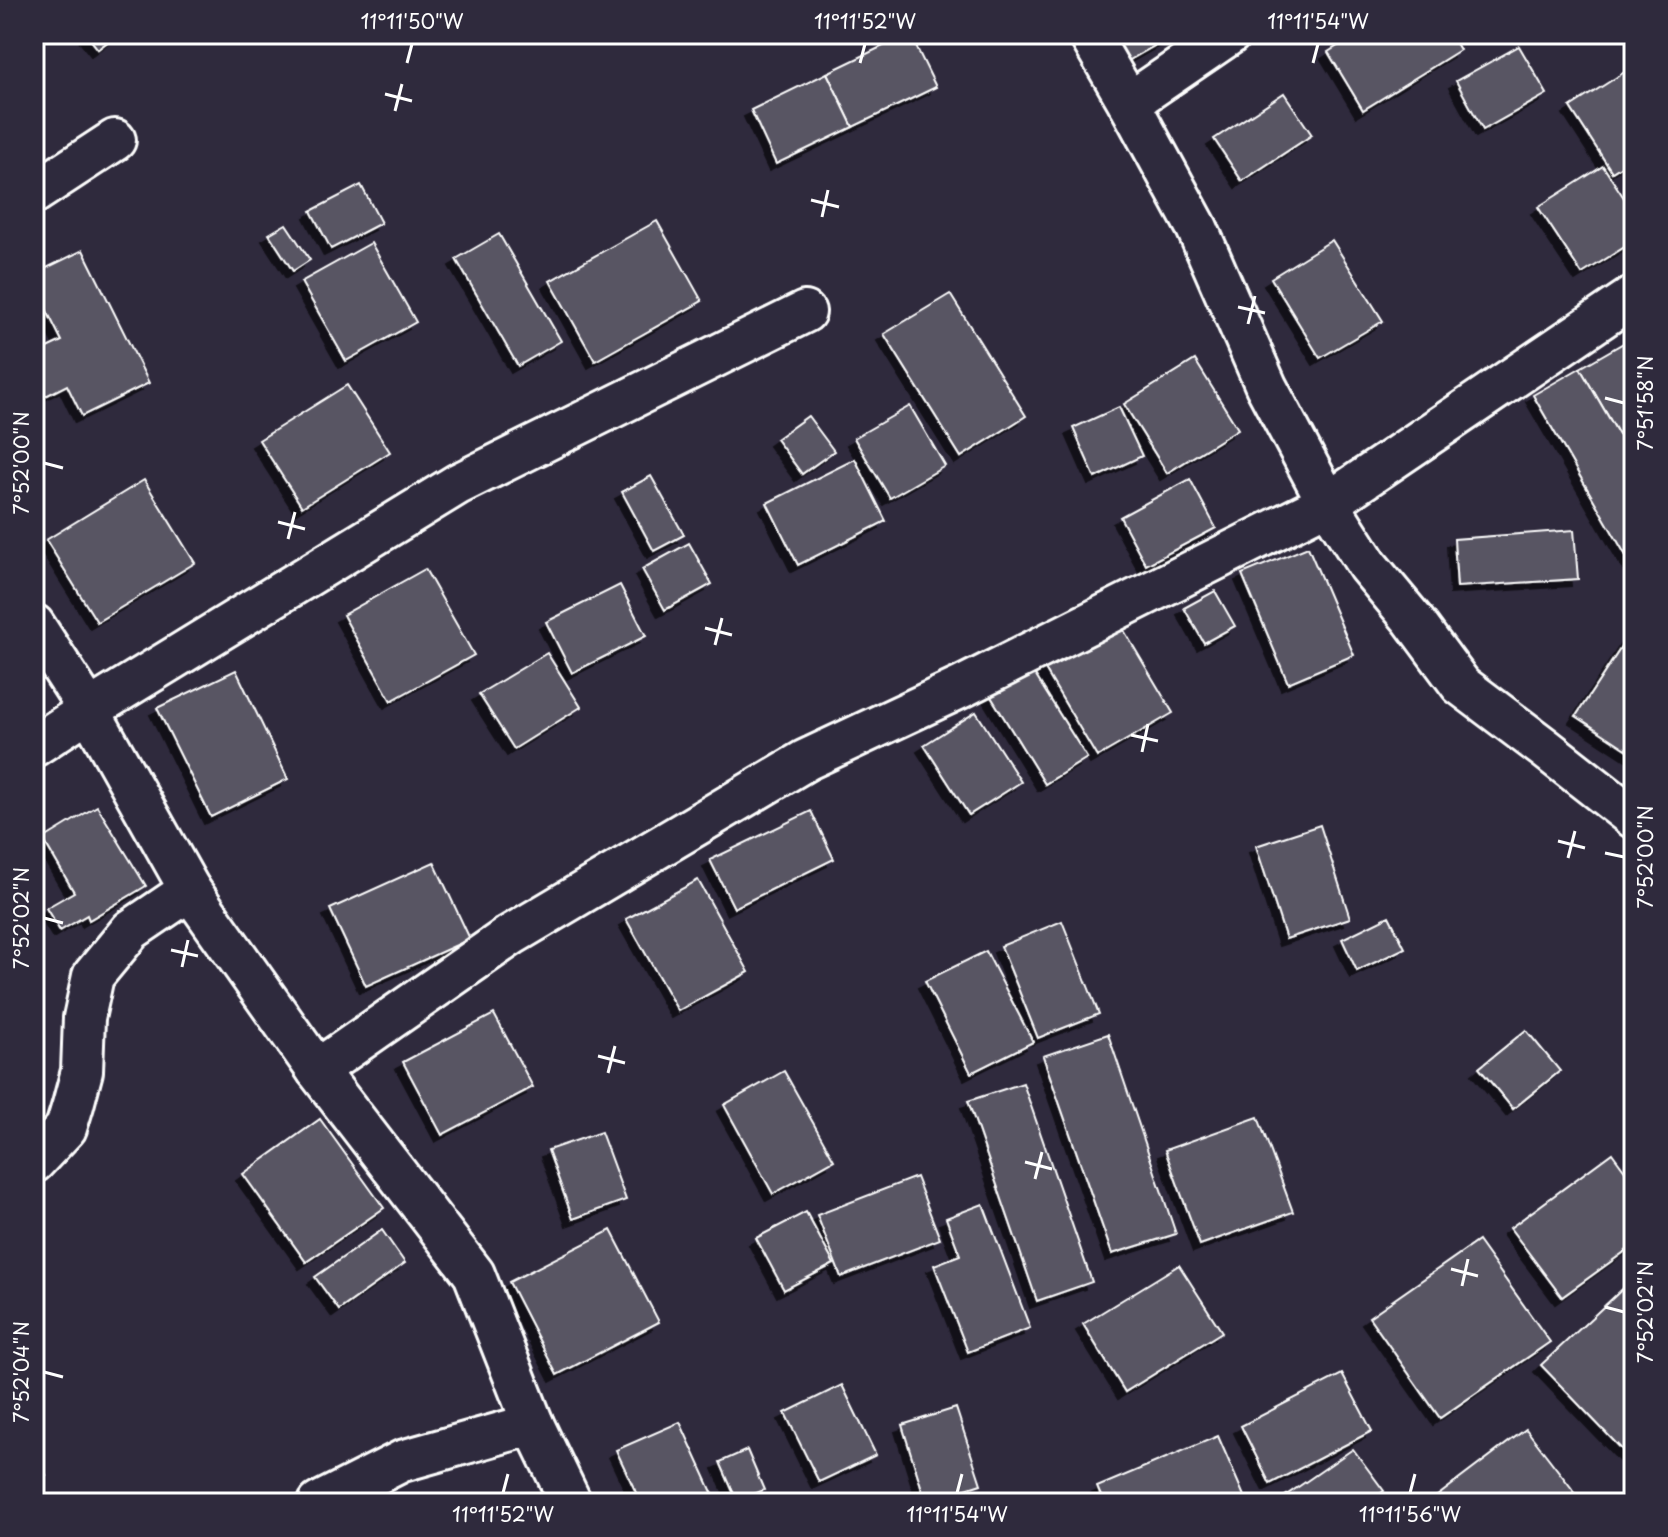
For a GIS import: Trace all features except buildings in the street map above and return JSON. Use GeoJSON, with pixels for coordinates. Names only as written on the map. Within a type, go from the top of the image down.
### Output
{"type":"FeatureCollection","features":[{"type":"Feature","properties":{"kind":"street"},"geometry":{"type":"LineString","coordinates":[[1089,34],[1197,228],[1266,386],[1328,503],[1368,566],[1461,685],[1634,818]]}},
{"type":"Feature","properties":{"kind":"street"},"geometry":{"type":"LineString","coordinates":[[1129,103],[1230,34]]}},
{"type":"Feature","properties":{"kind":"street"},"geometry":{"type":"LineString","coordinates":[[34,193],[115,140]]}},
{"type":"Feature","properties":{"kind":"street"},"geometry":{"type":"LineString","coordinates":[[317,1070],[511,935],[806,760],[962,687],[1328,503],[1634,296]]}},
{"type":"Feature","properties":{"kind":"street"},"geometry":{"type":"LineString","coordinates":[[34,746],[458,484],[805,312]]}},
{"type":"Feature","properties":{"kind":"street"},"geometry":{"type":"LineString","coordinates":[[34,625],[89,710],[190,890],[317,1070],[474,1274],[533,1424],[571,1503]]}},
{"type":"Feature","properties":{"kind":"street"},"geometry":{"type":"LineString","coordinates":[[34,1162],[66,1128],[82,1071],[84,1018],[93,976],[131,930],[190,890]]}},
{"type":"Feature","properties":{"kind":"street"},"geometry":{"type":"LineString","coordinates":[[319,1503],[402,1461],[533,1424]]}}]}
